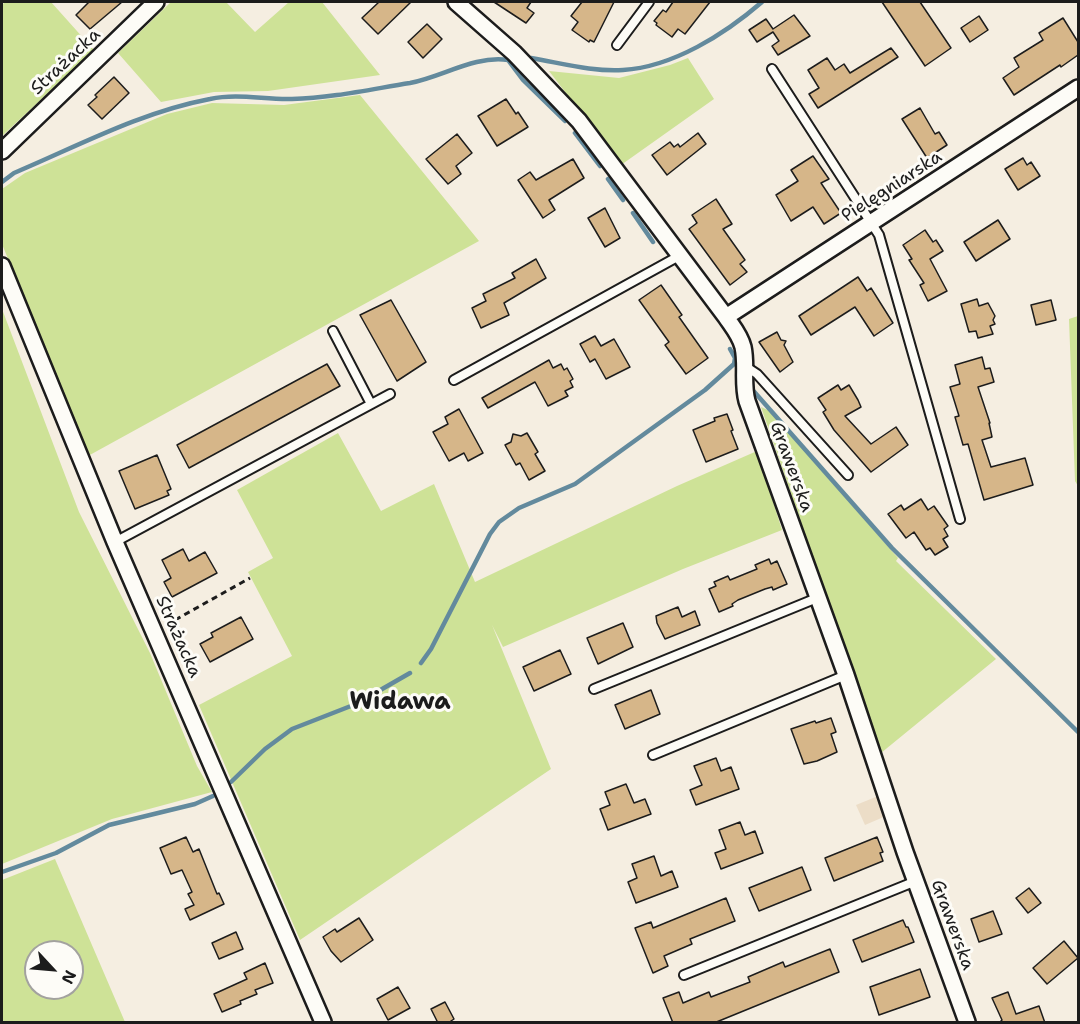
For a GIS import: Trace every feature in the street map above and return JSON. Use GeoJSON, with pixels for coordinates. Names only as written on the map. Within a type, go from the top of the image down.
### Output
{"type":"FeatureCollection","features":[{"type":"Feature","properties":{"kind":"street","name":"Strażacka"},"geometry":{"type":"LineString","coordinates":[[2,151],[156,2]]}},
{"type":"Feature","properties":{"kind":"street","name":"Grawerska"},"geometry":{"type":"LineString","coordinates":[[463,4],[579,121],[741,340],[744,353],[744,389],[747,401],[846,675],[967,1023]]}},
{"type":"Feature","properties":{"kind":"street","name":"Pielęgniarska"},"geometry":{"type":"LineString","coordinates":[[726,317],[1078,88]]}},
{"type":"Feature","properties":{"kind":"street","name":"Strażacka"},"geometry":{"type":"LineString","coordinates":[[2,266],[115,542],[323,1023]]}},
{"type":"Feature","properties":{"kind":"lane"},"geometry":{"type":"LineString","coordinates":[[617,45],[649,2]]}},
{"type":"Feature","properties":{"kind":"lane"},"geometry":{"type":"LineString","coordinates":[[772,69],[879,235],[960,519]]}},
{"type":"Feature","properties":{"kind":"lane"},"geometry":{"type":"LineString","coordinates":[[454,380],[679,256]]}},
{"type":"Feature","properties":{"kind":"lane"},"geometry":{"type":"LineString","coordinates":[[333,331],[371,404]]}},
{"type":"Feature","properties":{"kind":"lane"},"geometry":{"type":"LineString","coordinates":[[744,366],[757,374],[848,475]]}},
{"type":"Feature","properties":{"kind":"lane"},"geometry":{"type":"LineString","coordinates":[[115,542],[390,394]]}},
{"type":"Feature","properties":{"kind":"lane"},"geometry":{"type":"LineString","coordinates":[[594,689],[817,598]]}},
{"type":"Feature","properties":{"kind":"lane"},"geometry":{"type":"LineString","coordinates":[[653,755],[846,675]]}},
{"type":"Feature","properties":{"kind":"lane"},"geometry":{"type":"LineString","coordinates":[[684,975],[916,881]]}},
{"type":"Feature","properties":{"kind":"path"},"geometry":{"type":"LineString","coordinates":[[154,632],[250,578]]}},
{"type":"Feature","properties":{"kind":"shaded area"},"geometry":{"type":"Polygon","coordinates":[[[878,796],[886,816],[865,825],[856,805],[878,796]]]}},
{"type":"Feature","properties":{"kind":"green space"},"geometry":{"type":"Polygon","coordinates":[[[5,2],[51,2],[94,50],[2,136],[2,5],[5,2]]]}},
{"type":"Feature","properties":{"kind":"green space"},"geometry":{"type":"Polygon","coordinates":[[[171,2],[226,2],[255,32],[289,2],[322,2],[380,75],[268,91],[214,92],[161,102],[118,53],[171,2]]]}},
{"type":"Feature","properties":{"kind":"green space"},"geometry":{"type":"Polygon","coordinates":[[[688,58],[714,99],[621,165],[549,71],[619,78],[688,58]]]}},
{"type":"Feature","properties":{"kind":"green space"},"geometry":{"type":"Polygon","coordinates":[[[360,95],[479,241],[88,456],[2,244],[2,189],[25,173],[167,114],[212,103],[284,105],[360,95]]]}},
{"type":"Feature","properties":{"kind":"green space"},"geometry":{"type":"Polygon","coordinates":[[[2,309],[79,512],[150,653],[197,766],[212,792],[112,819],[2,864],[2,309]]]}},
{"type":"Feature","properties":{"kind":"green space"},"geometry":{"type":"Polygon","coordinates":[[[1078,316],[1078,486],[1075,481],[1069,319],[1078,316]]]}},
{"type":"Feature","properties":{"kind":"green space"},"geometry":{"type":"Polygon","coordinates":[[[761,407],[770,411],[898,558],[896,561],[996,659],[881,753],[761,407]]]}},
{"type":"Feature","properties":{"kind":"green space"},"geometry":{"type":"Polygon","coordinates":[[[338,433],[381,511],[434,484],[475,582],[677,486],[757,451],[782,530],[683,569],[503,647],[492,625],[551,769],[300,940],[199,705],[292,656],[248,572],[273,558],[237,490],[338,433]]]}},
{"type":"Feature","properties":{"kind":"green space"},"geometry":{"type":"Polygon","coordinates":[[[55,859],[125,1022],[2,1022],[2,880],[55,859]]]}},
{"type":"Feature","properties":{"kind":"building"},"geometry":{"type":"Polygon","coordinates":[[[89,2],[122,2],[90,29],[76,15],[89,2]]]}},
{"type":"Feature","properties":{"kind":"building"},"geometry":{"type":"Polygon","coordinates":[[[379,2],[411,2],[378,34],[362,18],[379,2]]]}},
{"type":"Feature","properties":{"kind":"building"},"geometry":{"type":"Polygon","coordinates":[[[494,2],[531,2],[527,8],[534,13],[526,23],[494,2]]]}},
{"type":"Feature","properties":{"kind":"building"},"geometry":{"type":"Polygon","coordinates":[[[582,2],[614,2],[594,42],[590,40],[589,42],[572,30],[578,22],[571,16],[582,2]]]}},
{"type":"Feature","properties":{"kind":"building"},"geometry":{"type":"Polygon","coordinates":[[[673,2],[710,2],[685,34],[678,29],[672,37],[654,21],[663,10],[666,12],[673,2]]]}},
{"type":"Feature","properties":{"kind":"building"},"geometry":{"type":"Polygon","coordinates":[[[882,2],[920,2],[951,48],[925,66],[882,2]]]}},
{"type":"Feature","properties":{"kind":"building"},"geometry":{"type":"Polygon","coordinates":[[[794,15],[810,36],[778,55],[772,46],[779,41],[773,32],[757,42],[749,30],[766,19],[773,29],[794,15]]]}},
{"type":"Feature","properties":{"kind":"building"},"geometry":{"type":"Polygon","coordinates":[[[979,16],[988,30],[970,42],[961,28],[979,16]]]}},
{"type":"Feature","properties":{"kind":"building"},"geometry":{"type":"Polygon","coordinates":[[[1063,18],[1078,42],[1078,55],[1014,95],[1003,78],[1019,67],[1014,58],[1043,40],[1039,33],[1063,18]]]}},
{"type":"Feature","properties":{"kind":"building"},"geometry":{"type":"Polygon","coordinates":[[[427,24],[442,39],[423,58],[408,42],[427,24]]]}},
{"type":"Feature","properties":{"kind":"building"},"geometry":{"type":"Polygon","coordinates":[[[891,48],[898,57],[818,108],[809,94],[819,88],[808,70],[827,58],[835,70],[844,64],[850,73],[891,48]]]}},
{"type":"Feature","properties":{"kind":"building"},"geometry":{"type":"Polygon","coordinates":[[[114,77],[129,93],[102,119],[88,105],[114,77]]]}},
{"type":"Feature","properties":{"kind":"building"},"geometry":{"type":"Polygon","coordinates":[[[506,99],[528,127],[497,146],[478,116],[506,99]]]}},
{"type":"Feature","properties":{"kind":"building"},"geometry":{"type":"Polygon","coordinates":[[[920,108],[935,134],[939,132],[947,145],[927,158],[902,119],[920,108]]]}},
{"type":"Feature","properties":{"kind":"building"},"geometry":{"type":"Polygon","coordinates":[[[698,133],[706,144],[667,175],[652,155],[670,142],[674,147],[678,144],[680,147],[698,133]]]}},
{"type":"Feature","properties":{"kind":"building"},"geometry":{"type":"Polygon","coordinates":[[[457,134],[472,153],[456,166],[461,174],[448,184],[426,159],[457,134]]]}},
{"type":"Feature","properties":{"kind":"building"},"geometry":{"type":"Polygon","coordinates":[[[813,156],[829,179],[821,183],[841,213],[824,224],[813,207],[791,221],[776,195],[798,181],[791,170],[813,156]]]}},
{"type":"Feature","properties":{"kind":"building"},"geometry":{"type":"Polygon","coordinates":[[[1023,158],[1027,165],[1031,162],[1040,176],[1018,190],[1005,169],[1023,158]]]}},
{"type":"Feature","properties":{"kind":"building"},"geometry":{"type":"Polygon","coordinates":[[[573,159],[584,178],[549,200],[555,210],[543,218],[518,180],[530,172],[536,180],[573,159]]]}},
{"type":"Feature","properties":{"kind":"building"},"geometry":{"type":"Polygon","coordinates":[[[716,199],[732,224],[723,229],[745,260],[740,264],[747,272],[730,285],[689,229],[697,223],[692,215],[716,199]]]}},
{"type":"Feature","properties":{"kind":"building"},"geometry":{"type":"Polygon","coordinates":[[[605,208],[620,238],[605,247],[588,218],[605,208]]]}},
{"type":"Feature","properties":{"kind":"building"},"geometry":{"type":"Polygon","coordinates":[[[998,220],[1010,239],[976,261],[964,242],[998,220]]]}},
{"type":"Feature","properties":{"kind":"building"},"geometry":{"type":"Polygon","coordinates":[[[925,230],[933,242],[936,240],[943,251],[930,259],[947,291],[928,301],[920,285],[924,283],[909,260],[912,259],[903,245],[925,230]]]}},
{"type":"Feature","properties":{"kind":"building"},"geometry":{"type":"Polygon","coordinates":[[[536,259],[546,278],[504,303],[509,315],[481,328],[472,308],[486,301],[483,294],[515,278],[512,273],[536,259]]]}},
{"type":"Feature","properties":{"kind":"building"},"geometry":{"type":"Polygon","coordinates":[[[858,277],[867,291],[871,288],[893,323],[874,336],[855,307],[811,335],[799,316],[858,277]]]}},
{"type":"Feature","properties":{"kind":"building"},"geometry":{"type":"Polygon","coordinates":[[[661,285],[682,315],[679,317],[708,358],[686,374],[665,345],[669,342],[639,300],[661,285]]]}},
{"type":"Feature","properties":{"kind":"building"},"geometry":{"type":"Polygon","coordinates":[[[977,299],[979,306],[988,303],[995,316],[993,320],[995,324],[990,326],[993,334],[978,338],[976,331],[969,332],[961,304],[977,299]]]}},
{"type":"Feature","properties":{"kind":"building"},"geometry":{"type":"Polygon","coordinates":[[[391,300],[426,362],[397,381],[360,315],[391,300]]]}},
{"type":"Feature","properties":{"kind":"building"},"geometry":{"type":"Polygon","coordinates":[[[1051,300],[1056,320],[1036,325],[1031,305],[1051,300]]]}},
{"type":"Feature","properties":{"kind":"building"},"geometry":{"type":"Polygon","coordinates":[[[777,332],[781,340],[786,341],[784,345],[793,362],[780,372],[759,342],[777,332]]]}},
{"type":"Feature","properties":{"kind":"building"},"geometry":{"type":"Polygon","coordinates":[[[595,336],[601,346],[614,339],[630,367],[606,379],[595,359],[590,362],[580,344],[595,336]]]}},
{"type":"Feature","properties":{"kind":"building"},"geometry":{"type":"Polygon","coordinates":[[[982,357],[985,369],[990,368],[994,382],[978,387],[990,423],[992,437],[982,440],[991,467],[1025,458],[1033,485],[984,500],[968,444],[963,445],[955,417],[959,416],[950,387],[960,384],[955,365],[982,357]]]}},
{"type":"Feature","properties":{"kind":"building"},"geometry":{"type":"Polygon","coordinates":[[[549,360],[553,368],[561,364],[564,370],[567,368],[573,379],[570,381],[573,387],[565,391],[568,396],[548,406],[535,382],[488,408],[482,398],[549,360]]]}},
{"type":"Feature","properties":{"kind":"building"},"geometry":{"type":"Polygon","coordinates":[[[327,364],[340,386],[189,468],[177,445],[327,364]]]}},
{"type":"Feature","properties":{"kind":"building"},"geometry":{"type":"Polygon","coordinates":[[[838,385],[841,390],[849,385],[858,400],[861,407],[845,416],[871,444],[896,427],[908,445],[871,472],[834,430],[823,412],[826,410],[818,398],[838,385]]]}},
{"type":"Feature","properties":{"kind":"building"},"geometry":{"type":"Polygon","coordinates":[[[459,409],[483,453],[468,461],[464,453],[449,461],[433,432],[448,424],[445,417],[459,409]]]}},
{"type":"Feature","properties":{"kind":"building"},"geometry":{"type":"Polygon","coordinates":[[[727,414],[738,449],[706,462],[693,430],[715,421],[714,418],[727,414]]]}},
{"type":"Feature","properties":{"kind":"building"},"geometry":{"type":"Polygon","coordinates":[[[527,433],[538,452],[535,454],[545,471],[529,480],[520,463],[516,465],[505,445],[511,442],[513,434],[521,436],[527,433]]]}},
{"type":"Feature","properties":{"kind":"building"},"geometry":{"type":"Polygon","coordinates":[[[157,455],[171,489],[167,491],[169,495],[135,509],[119,471],[157,455]]]}},
{"type":"Feature","properties":{"kind":"building"},"geometry":{"type":"Polygon","coordinates":[[[921,499],[928,510],[934,506],[948,526],[944,529],[948,536],[943,539],[948,547],[935,555],[930,548],[926,550],[914,532],[906,538],[888,514],[901,505],[904,510],[921,499]]]}},
{"type":"Feature","properties":{"kind":"building"},"geometry":{"type":"Polygon","coordinates":[[[183,549],[189,561],[205,552],[217,573],[172,597],[164,582],[171,578],[162,560],[183,549]]]}},
{"type":"Feature","properties":{"kind":"building"},"geometry":{"type":"Polygon","coordinates":[[[769,559],[771,564],[777,561],[787,584],[773,590],[772,587],[765,589],[738,600],[732,604],[733,606],[719,612],[709,589],[716,586],[714,582],[728,576],[730,580],[757,569],[755,565],[769,559]]]}},
{"type":"Feature","properties":{"kind":"building"},"geometry":{"type":"Polygon","coordinates":[[[678,607],[682,617],[695,611],[700,625],[665,639],[656,616],[678,607]]]}},
{"type":"Feature","properties":{"kind":"building"},"geometry":{"type":"Polygon","coordinates":[[[241,617],[253,639],[210,662],[200,644],[213,637],[211,633],[241,617]]]}},
{"type":"Feature","properties":{"kind":"building"},"geometry":{"type":"Polygon","coordinates":[[[623,623],[633,647],[598,664],[587,638],[623,623]]]}},
{"type":"Feature","properties":{"kind":"building"},"geometry":{"type":"Polygon","coordinates":[[[560,650],[571,674],[534,691],[523,667],[560,650]]]}},
{"type":"Feature","properties":{"kind":"building"},"geometry":{"type":"Polygon","coordinates":[[[651,690],[660,714],[625,729],[615,705],[651,690]]]}},
{"type":"Feature","properties":{"kind":"building"},"geometry":{"type":"Polygon","coordinates":[[[831,718],[836,732],[831,734],[837,752],[804,764],[791,729],[831,718]]]}},
{"type":"Feature","properties":{"kind":"building"},"geometry":{"type":"Polygon","coordinates":[[[716,758],[721,771],[731,767],[739,789],[696,805],[690,790],[702,785],[694,766],[716,758]]]}},
{"type":"Feature","properties":{"kind":"building"},"geometry":{"type":"Polygon","coordinates":[[[626,784],[634,803],[645,799],[651,814],[608,830],[600,809],[610,805],[605,792],[626,784]]]}},
{"type":"Feature","properties":{"kind":"building"},"geometry":{"type":"Polygon","coordinates":[[[740,822],[745,835],[755,831],[763,853],[721,869],[715,853],[726,849],[719,830],[740,822]]]}},
{"type":"Feature","properties":{"kind":"building"},"geometry":{"type":"Polygon","coordinates":[[[186,837],[193,852],[199,849],[217,894],[219,893],[224,904],[190,920],[185,909],[194,905],[188,894],[192,892],[182,870],[171,874],[160,848],[186,837]]]}},
{"type":"Feature","properties":{"kind":"building"},"geometry":{"type":"Polygon","coordinates":[[[877,837],[883,852],[880,853],[883,861],[834,881],[825,858],[877,837]]]}},
{"type":"Feature","properties":{"kind":"building"},"geometry":{"type":"Polygon","coordinates":[[[654,856],[661,876],[672,871],[678,887],[636,903],[628,882],[637,878],[632,864],[654,856]]]}},
{"type":"Feature","properties":{"kind":"building"},"geometry":{"type":"Polygon","coordinates":[[[802,867],[811,890],[759,911],[749,888],[802,867]]]}},
{"type":"Feature","properties":{"kind":"building"},"geometry":{"type":"Polygon","coordinates":[[[1029,888],[1041,903],[1028,913],[1016,898],[1029,888]]]}},
{"type":"Feature","properties":{"kind":"building"},"geometry":{"type":"Polygon","coordinates":[[[726,898],[735,921],[690,939],[692,944],[664,956],[668,966],[653,973],[635,928],[651,922],[653,928],[726,898]]]}},
{"type":"Feature","properties":{"kind":"building"},"geometry":{"type":"Polygon","coordinates":[[[993,911],[1002,934],[979,942],[971,919],[993,911]]]}},
{"type":"Feature","properties":{"kind":"building"},"geometry":{"type":"Polygon","coordinates":[[[359,918],[373,940],[341,962],[323,937],[335,929],[337,932],[359,918]]]}},
{"type":"Feature","properties":{"kind":"building"},"geometry":{"type":"Polygon","coordinates":[[[903,920],[914,942],[862,962],[853,940],[903,920]]]}},
{"type":"Feature","properties":{"kind":"building"},"geometry":{"type":"Polygon","coordinates":[[[236,932],[243,949],[219,959],[212,943],[236,932]]]}},
{"type":"Feature","properties":{"kind":"building"},"geometry":{"type":"Polygon","coordinates":[[[1064,941],[1078,958],[1047,984],[1033,968],[1064,941]]]}},
{"type":"Feature","properties":{"kind":"building"},"geometry":{"type":"Polygon","coordinates":[[[830,949],[839,972],[714,1023],[673,1023],[663,998],[679,992],[683,1003],[709,992],[711,997],[750,982],[748,977],[783,962],[785,967],[830,949]]]}},
{"type":"Feature","properties":{"kind":"building"},"geometry":{"type":"Polygon","coordinates":[[[265,963],[273,983],[255,990],[257,994],[222,1012],[214,994],[247,979],[244,973],[265,963]]]}},
{"type":"Feature","properties":{"kind":"building"},"geometry":{"type":"Polygon","coordinates":[[[920,969],[930,997],[879,1015],[870,987],[920,969]]]}},
{"type":"Feature","properties":{"kind":"building"},"geometry":{"type":"Polygon","coordinates":[[[398,987],[410,1008],[388,1020],[377,999],[398,987]]]}},
{"type":"Feature","properties":{"kind":"building"},"geometry":{"type":"Polygon","coordinates":[[[1008,992],[1016,1014],[1039,1006],[1045,1023],[999,1023],[1002,1020],[992,998],[1008,992]]]}},
{"type":"Feature","properties":{"kind":"building"},"geometry":{"type":"Polygon","coordinates":[[[445,1002],[454,1019],[448,1023],[438,1023],[431,1009],[445,1002]]]}},
{"type":"Feature","properties":{"kind":"waterway"},"geometry":{"type":"LineString","coordinates":[[531,58],[600,70],[642,68],[661,63],[697,47],[732,26],[762,2]]}},
{"type":"Feature","properties":{"kind":"waterway"},"geometry":{"type":"LineString","coordinates":[[2,182],[14,173],[110,131],[184,105],[220,97],[292,99],[337,95],[410,83],[471,63],[496,59],[508,60],[523,80],[565,121]]}},
{"type":"Feature","properties":{"kind":"waterway"},"geometry":{"type":"LineString","coordinates":[[575,133],[600,166]]}},
{"type":"Feature","properties":{"kind":"waterway"},"geometry":{"type":"LineString","coordinates":[[608,179],[623,200]]}},
{"type":"Feature","properties":{"kind":"waterway"},"geometry":{"type":"LineString","coordinates":[[633,213],[653,242]]}},
{"type":"Feature","properties":{"kind":"waterway"},"geometry":{"type":"LineString","coordinates":[[421,663],[431,649],[490,534],[499,522],[519,508],[575,484],[705,390],[734,364],[735,358],[730,349]]}},
{"type":"Feature","properties":{"kind":"waterway"},"geometry":{"type":"LineString","coordinates":[[750,387],[892,548],[1078,732]]}},
{"type":"Feature","properties":{"kind":"waterway"},"geometry":{"type":"LineString","coordinates":[[231,782],[265,749],[292,729],[356,704],[410,673]]}},
{"type":"Feature","properties":{"kind":"waterway"},"geometry":{"type":"LineString","coordinates":[[2,872],[56,853],[109,825],[195,804],[213,796]]}},
{"type":"Feature","properties":{"kind":"district","name":"Widawa"},"geometry":{"type":"Point","coordinates":[400,703]}}]}
